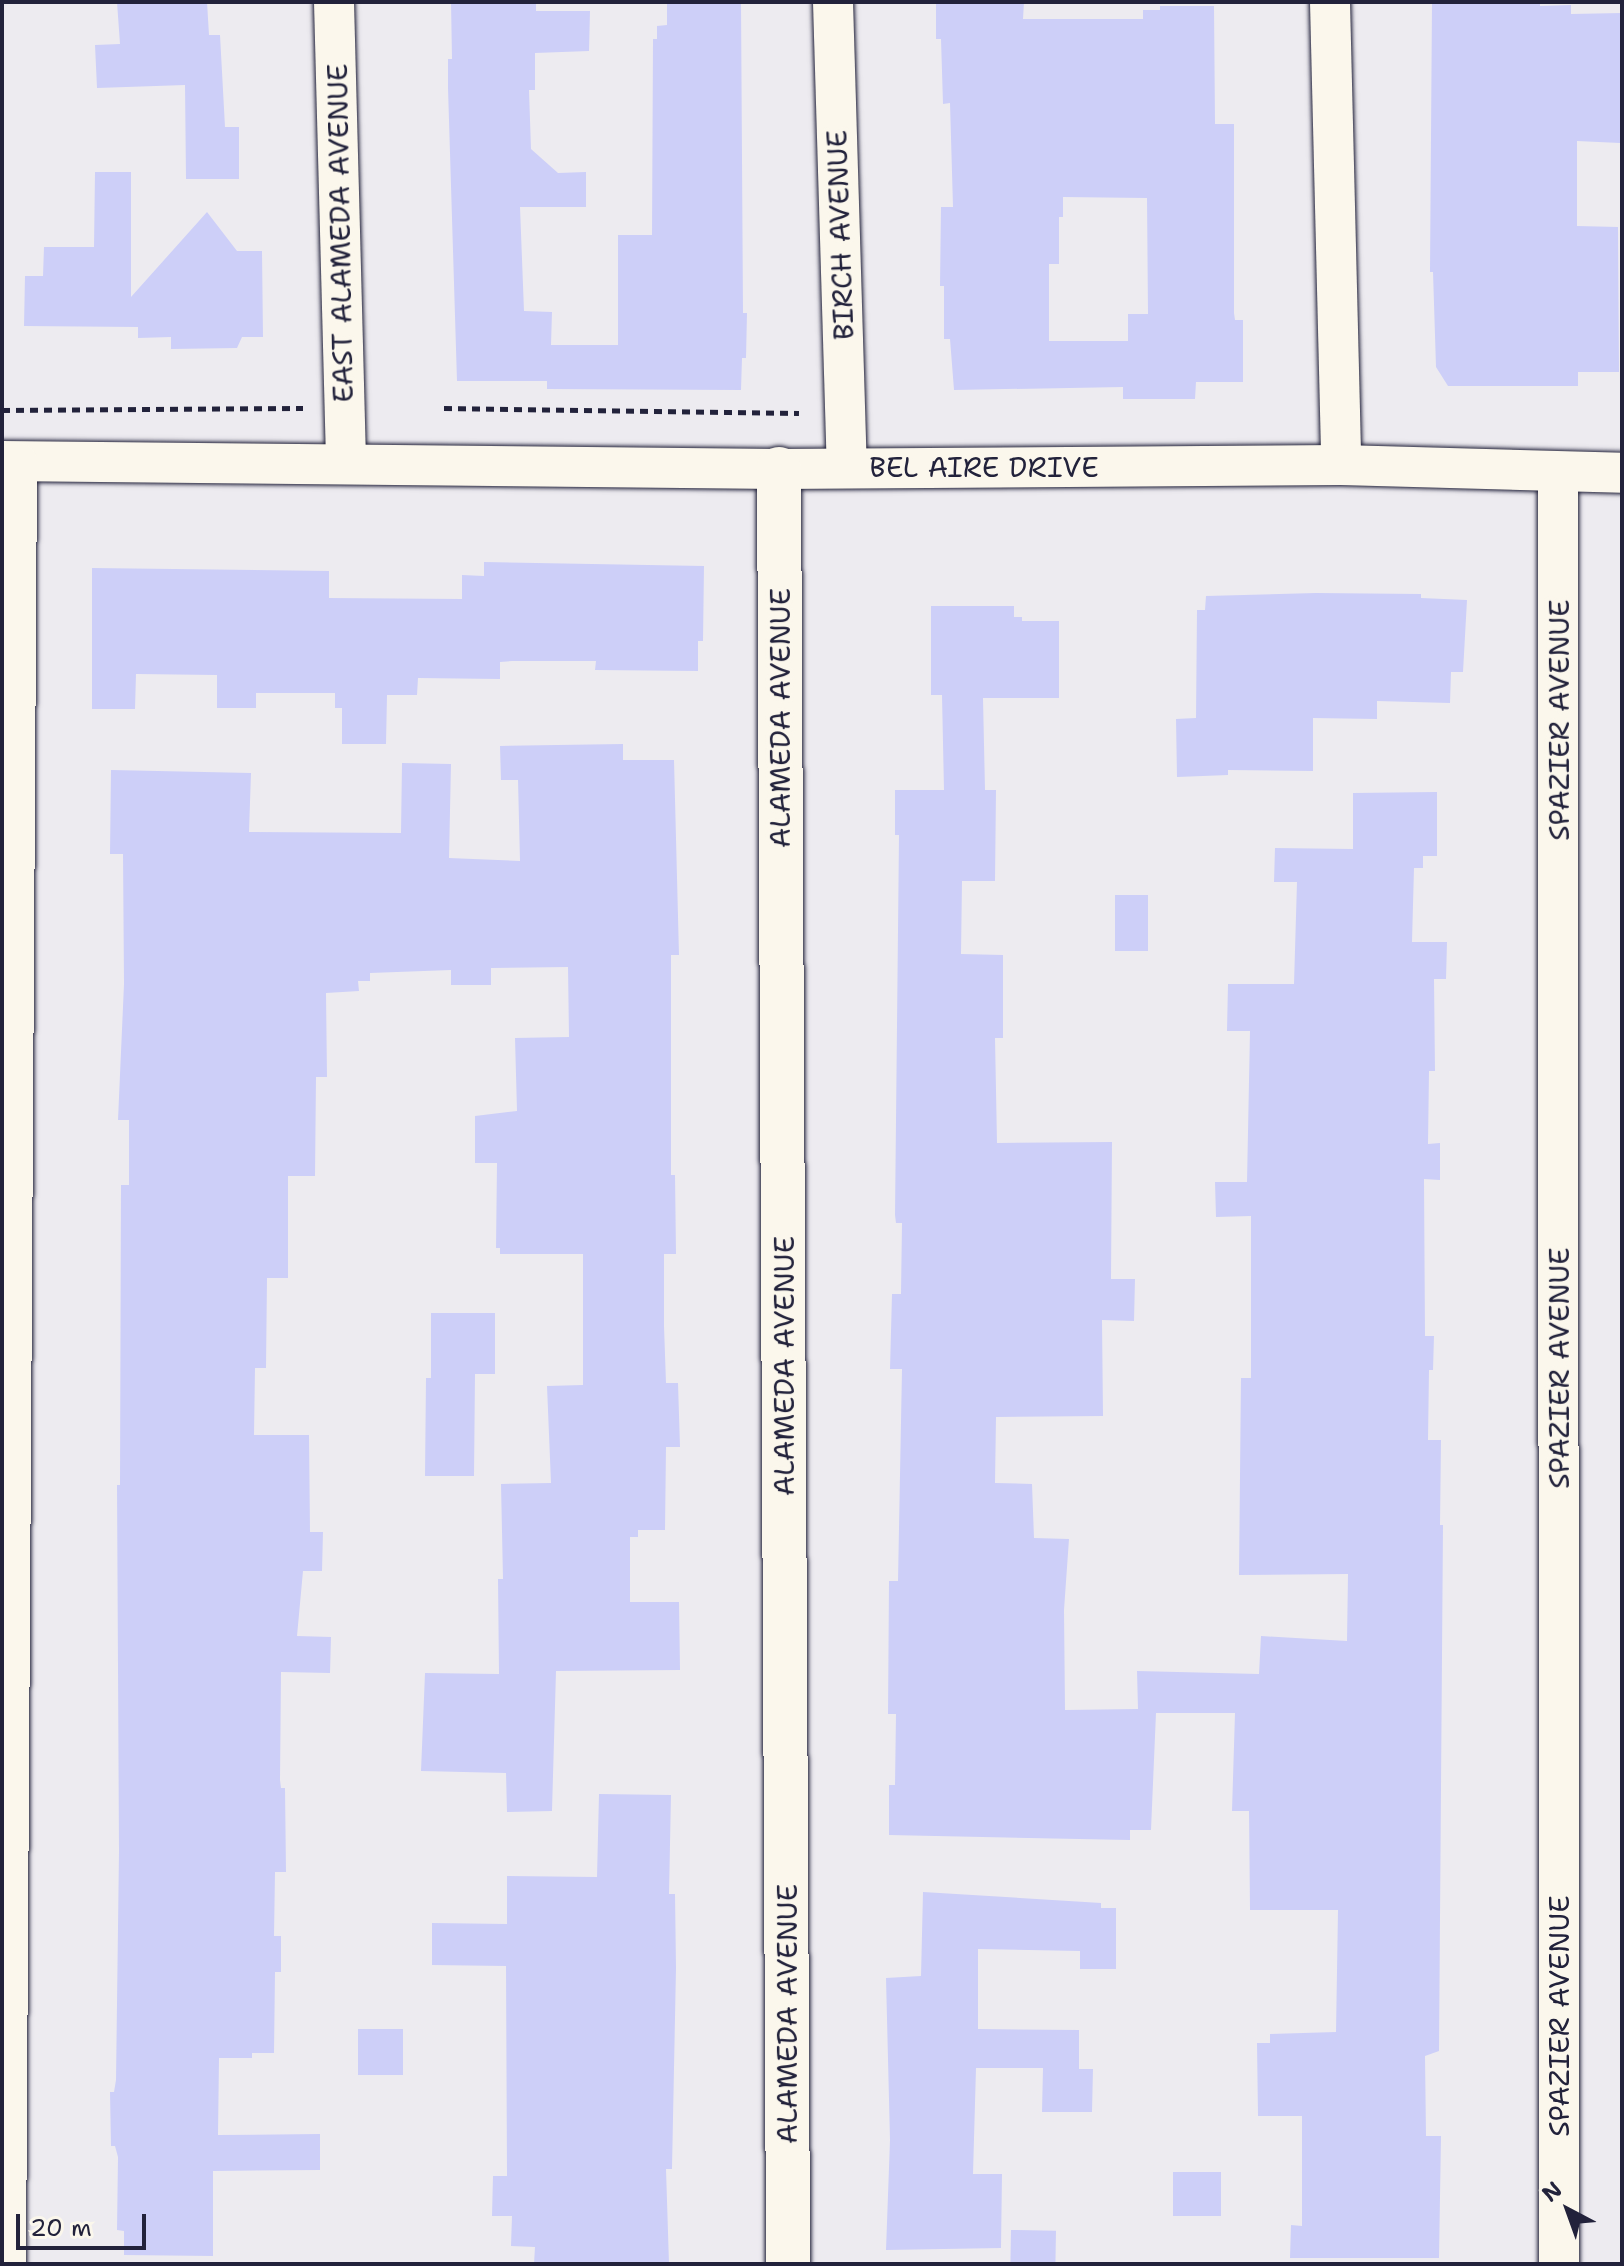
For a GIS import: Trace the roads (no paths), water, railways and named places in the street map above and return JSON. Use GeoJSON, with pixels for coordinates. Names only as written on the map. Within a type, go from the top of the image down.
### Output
{"type":"FeatureCollection","features":[{"type":"Feature","properties":{"kind":"street","name":"EAST ALAMEDA AVENUE"},"geometry":{"type":"LineString","coordinates":[[334,2],[346,463]]}},
{"type":"Feature","properties":{"kind":"street","name":"BIRCH AVENUE"},"geometry":{"type":"LineString","coordinates":[[833,2],[847,468]]}},
{"type":"Feature","properties":{"kind":"street"},"geometry":{"type":"LineString","coordinates":[[1330,2],[1341,465]]}},
{"type":"Feature","properties":{"kind":"street","name":"BEL AIRE DRIVE"},"geometry":{"type":"LineString","coordinates":[[9,462],[779,469],[1341,465],[1622,473]]}},
{"type":"Feature","properties":{"kind":"street"},"geometry":{"type":"LineString","coordinates":[[6,2264],[9,462]]}},
{"type":"Feature","properties":{"kind":"street","name":"ALAMEDA AVENUE"},"geometry":{"type":"LineString","coordinates":[[779,469],[788,2264]]}},
{"type":"Feature","properties":{"kind":"street","name":"SPAZIER AVENUE"},"geometry":{"type":"LineString","coordinates":[[1558,473],[1559,2264]]}}]}
